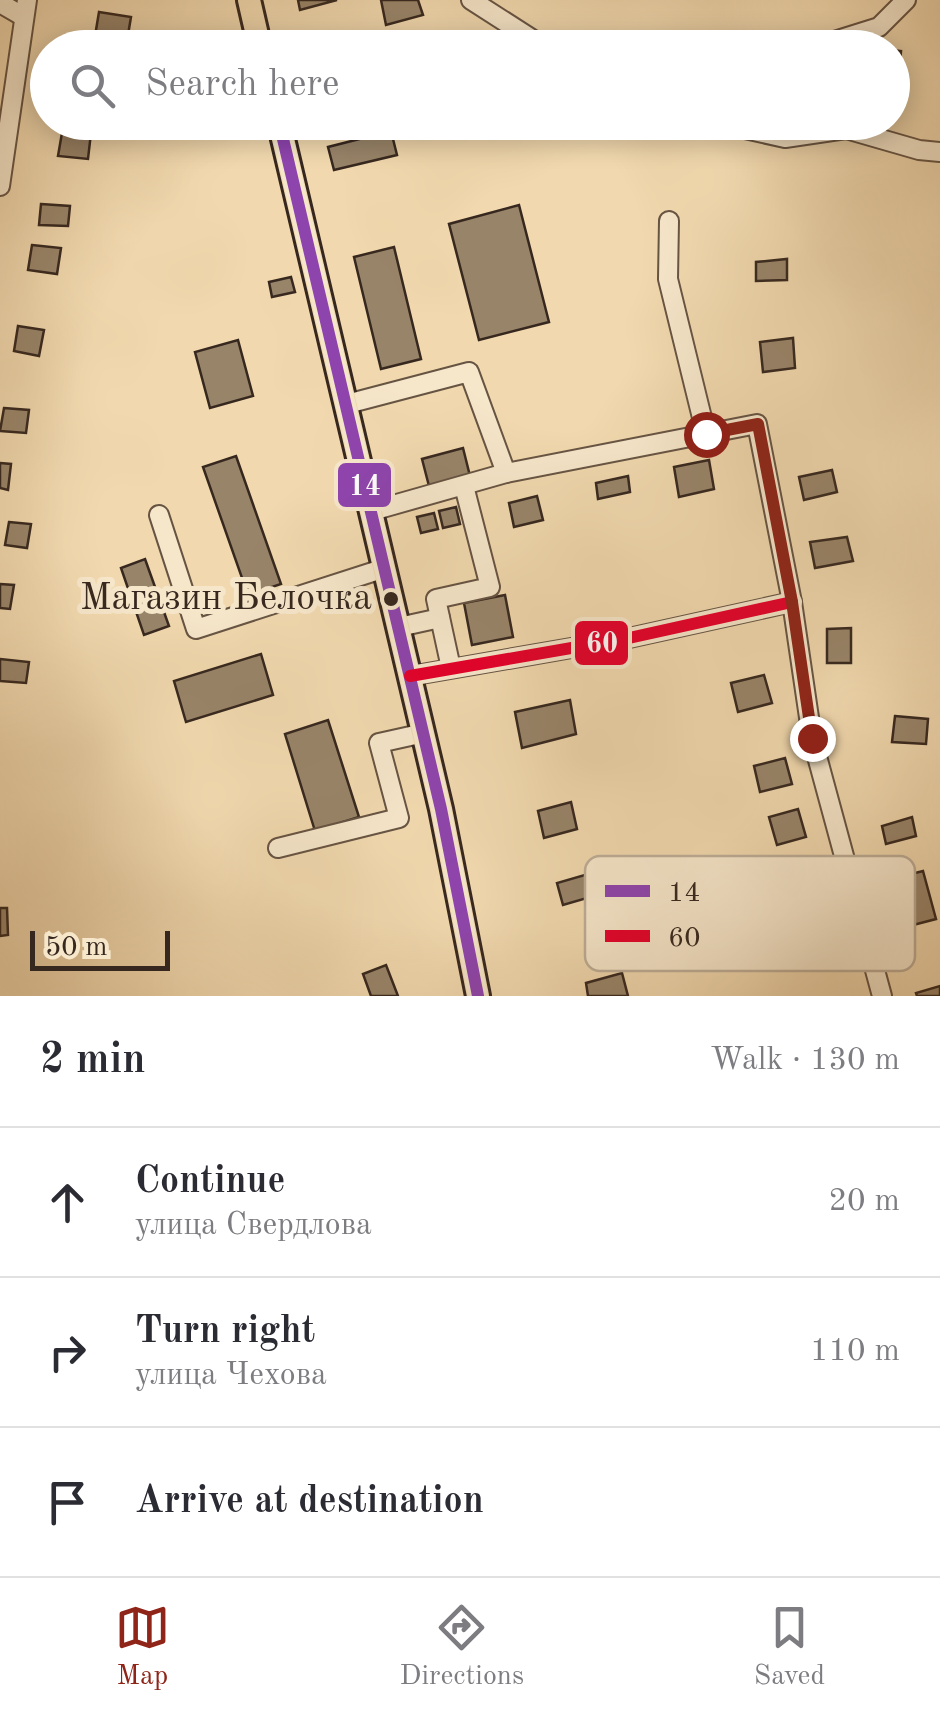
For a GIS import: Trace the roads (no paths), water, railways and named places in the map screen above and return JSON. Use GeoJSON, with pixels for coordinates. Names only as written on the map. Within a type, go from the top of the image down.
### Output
{"type":"FeatureCollection","features":[{"type":"Feature","properties":{"kind":"main road"},"geometry":{"type":"LineString","coordinates":[[249,0],[256,30]]}},
{"type":"Feature","properties":{"kind":"main road"},"geometry":{"type":"LineString","coordinates":[[283,140],[424,733],[478,996]]}},
{"type":"Feature","properties":{"kind":"street"},"geometry":{"type":"LineString","coordinates":[[471,0],[518,30]]}},
{"type":"Feature","properties":{"kind":"street"},"geometry":{"type":"LineString","coordinates":[[869,30],[879,27],[906,0]]}},
{"type":"Feature","properties":{"kind":"street"},"geometry":{"type":"LineString","coordinates":[[0,3],[26,8],[0,186]]}},
{"type":"Feature","properties":{"kind":"street"},"geometry":{"type":"LineString","coordinates":[[885,140],[940,152]]}},
{"type":"Feature","properties":{"kind":"street"},"geometry":{"type":"LineString","coordinates":[[669,220],[668,279],[706,434]]}},
{"type":"Feature","properties":{"kind":"street"},"geometry":{"type":"LineString","coordinates":[[347,404],[470,372],[506,474]]}},
{"type":"Feature","properties":{"kind":"street"},"geometry":{"type":"LineString","coordinates":[[372,511],[506,474],[758,424],[792,602],[812,738],[844,856]]}},
{"type":"Feature","properties":{"kind":"street"},"geometry":{"type":"LineString","coordinates":[[451,668],[436,599],[490,586],[464,486]]}},
{"type":"Feature","properties":{"kind":"street"},"geometry":{"type":"LineString","coordinates":[[160,515],[196,629],[385,568]]}},
{"type":"Feature","properties":{"kind":"street"},"geometry":{"type":"LineString","coordinates":[[410,676],[629,638],[792,602]]}},
{"type":"Feature","properties":{"kind":"street"},"geometry":{"type":"LineString","coordinates":[[399,627],[440,618]]}},
{"type":"Feature","properties":{"kind":"street"},"geometry":{"type":"LineString","coordinates":[[278,848],[400,818],[380,743],[424,733]]}},
{"type":"Feature","properties":{"kind":"street"},"geometry":{"type":"LineString","coordinates":[[875,971],[882,996]]}},
{"type":"Feature","properties":{"kind":"place","name":"Магазин Белочка"},"geometry":{"type":"Point","coordinates":[391,599]}}]}
